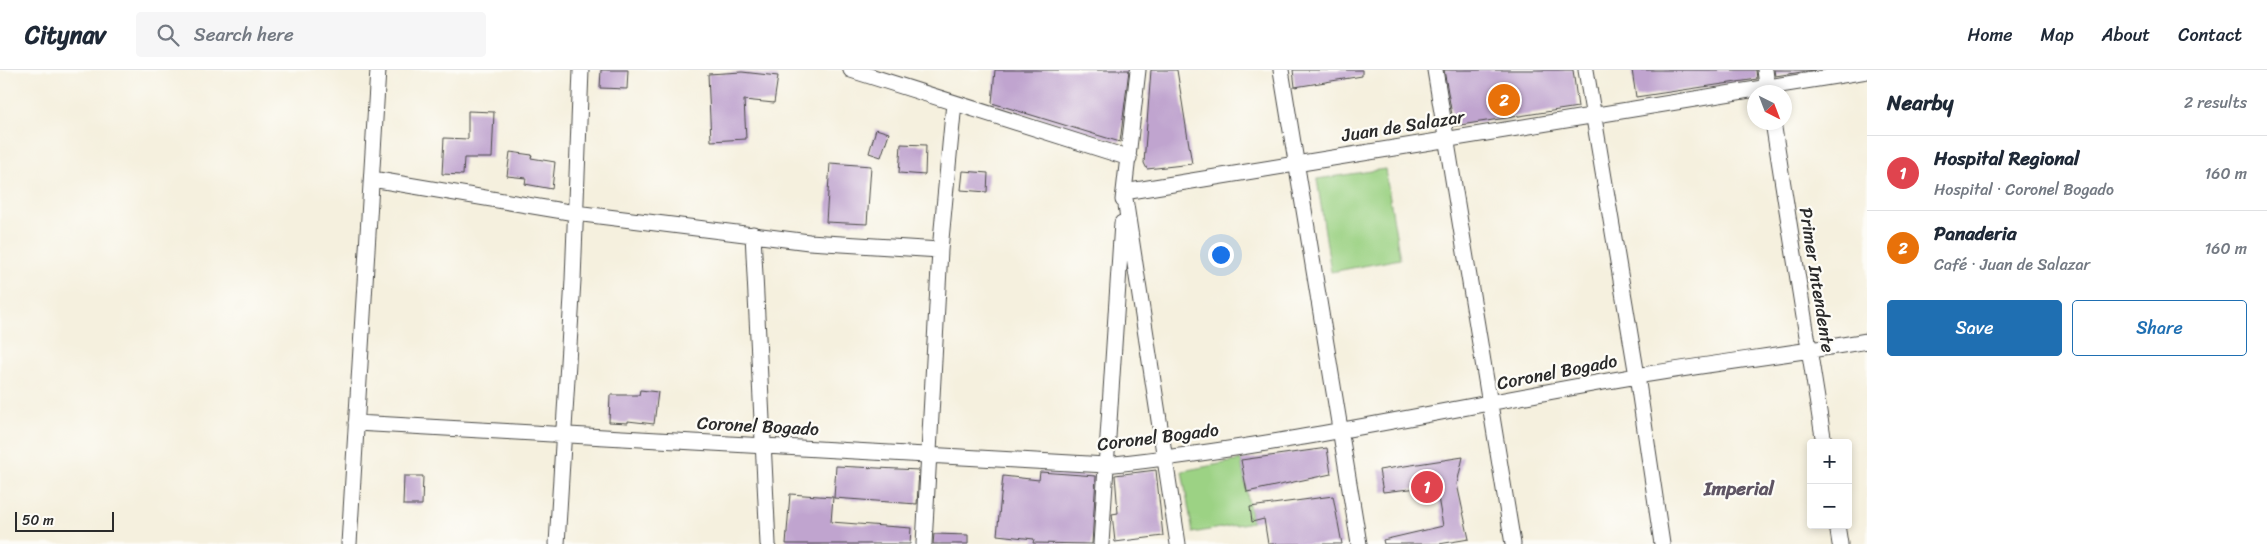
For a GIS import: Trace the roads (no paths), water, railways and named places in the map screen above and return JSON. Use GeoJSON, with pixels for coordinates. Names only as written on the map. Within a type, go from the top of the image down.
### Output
{"type":"FeatureCollection","features":[{"type":"Feature","properties":{"kind":"street"},"geometry":{"type":"LineString","coordinates":[[349,544],[378,70]]}},
{"type":"Feature","properties":{"kind":"street"},"geometry":{"type":"LineString","coordinates":[[557,544],[581,70]]}},
{"type":"Feature","properties":{"kind":"street"},"geometry":{"type":"LineString","coordinates":[[851,70],[879,74],[954,102],[1129,158]]}},
{"type":"Feature","properties":{"kind":"street"},"geometry":{"type":"LineString","coordinates":[[1101,544],[1124,192],[1138,70]]}},
{"type":"Feature","properties":{"kind":"street"},"geometry":{"type":"LineString","coordinates":[[1282,70],[1359,544]]}},
{"type":"Feature","properties":{"kind":"street"},"geometry":{"type":"LineString","coordinates":[[1435,70],[1513,544]]}},
{"type":"Feature","properties":{"kind":"street"},"geometry":{"type":"LineString","coordinates":[[1586,70],[1637,376],[1662,544]]}},
{"type":"Feature","properties":{"kind":"street"},"geometry":{"type":"LineString","coordinates":[[1764,70],[1767,85]]}},
{"type":"Feature","properties":{"kind":"street","name":"Juan de Salazar"},"geometry":{"type":"LineString","coordinates":[[1792,85],[1867,71]]}},
{"type":"Feature","properties":{"kind":"street","name":"Juan de Salazar"},"geometry":{"type":"LineString","coordinates":[[1124,192],[1593,114],[1747,93]]}},
{"type":"Feature","properties":{"kind":"street"},"geometry":{"type":"LineString","coordinates":[[924,544],[940,250],[954,102]]}},
{"type":"Feature","properties":{"kind":"street","name":"Primer Intendente"},"geometry":{"type":"LineString","coordinates":[[1774,130],[1823,439]]}},
{"type":"Feature","properties":{"kind":"street"},"geometry":{"type":"LineString","coordinates":[[372,179],[575,213],[809,242],[940,250]]}},
{"type":"Feature","properties":{"kind":"street"},"geometry":{"type":"LineString","coordinates":[[1124,192],[1178,544]]}},
{"type":"Feature","properties":{"kind":"street"},"geometry":{"type":"LineString","coordinates":[[753,234],[768,544]]}},
{"type":"Feature","properties":{"kind":"street","name":"Coronel Bogado"},"geometry":{"type":"LineString","coordinates":[[356,423],[762,444],[1106,465],[1164,459],[1490,404],[1637,376],[1867,341]]}},
{"type":"Feature","properties":{"kind":"street"},"geometry":{"type":"LineString","coordinates":[[1838,529],[1840,544]]}},
{"type":"Feature","properties":{"kind":"place","name":"Panaderia"},"geometry":{"type":"Point","coordinates":[1504,100]}},
{"type":"Feature","properties":{"kind":"place","name":"Hospital Regional"},"geometry":{"type":"Point","coordinates":[1427,487]}},
{"type":"Feature","properties":{"kind":"district","name":"Imperial"},"geometry":{"type":"Point","coordinates":[1739,488]}}]}
